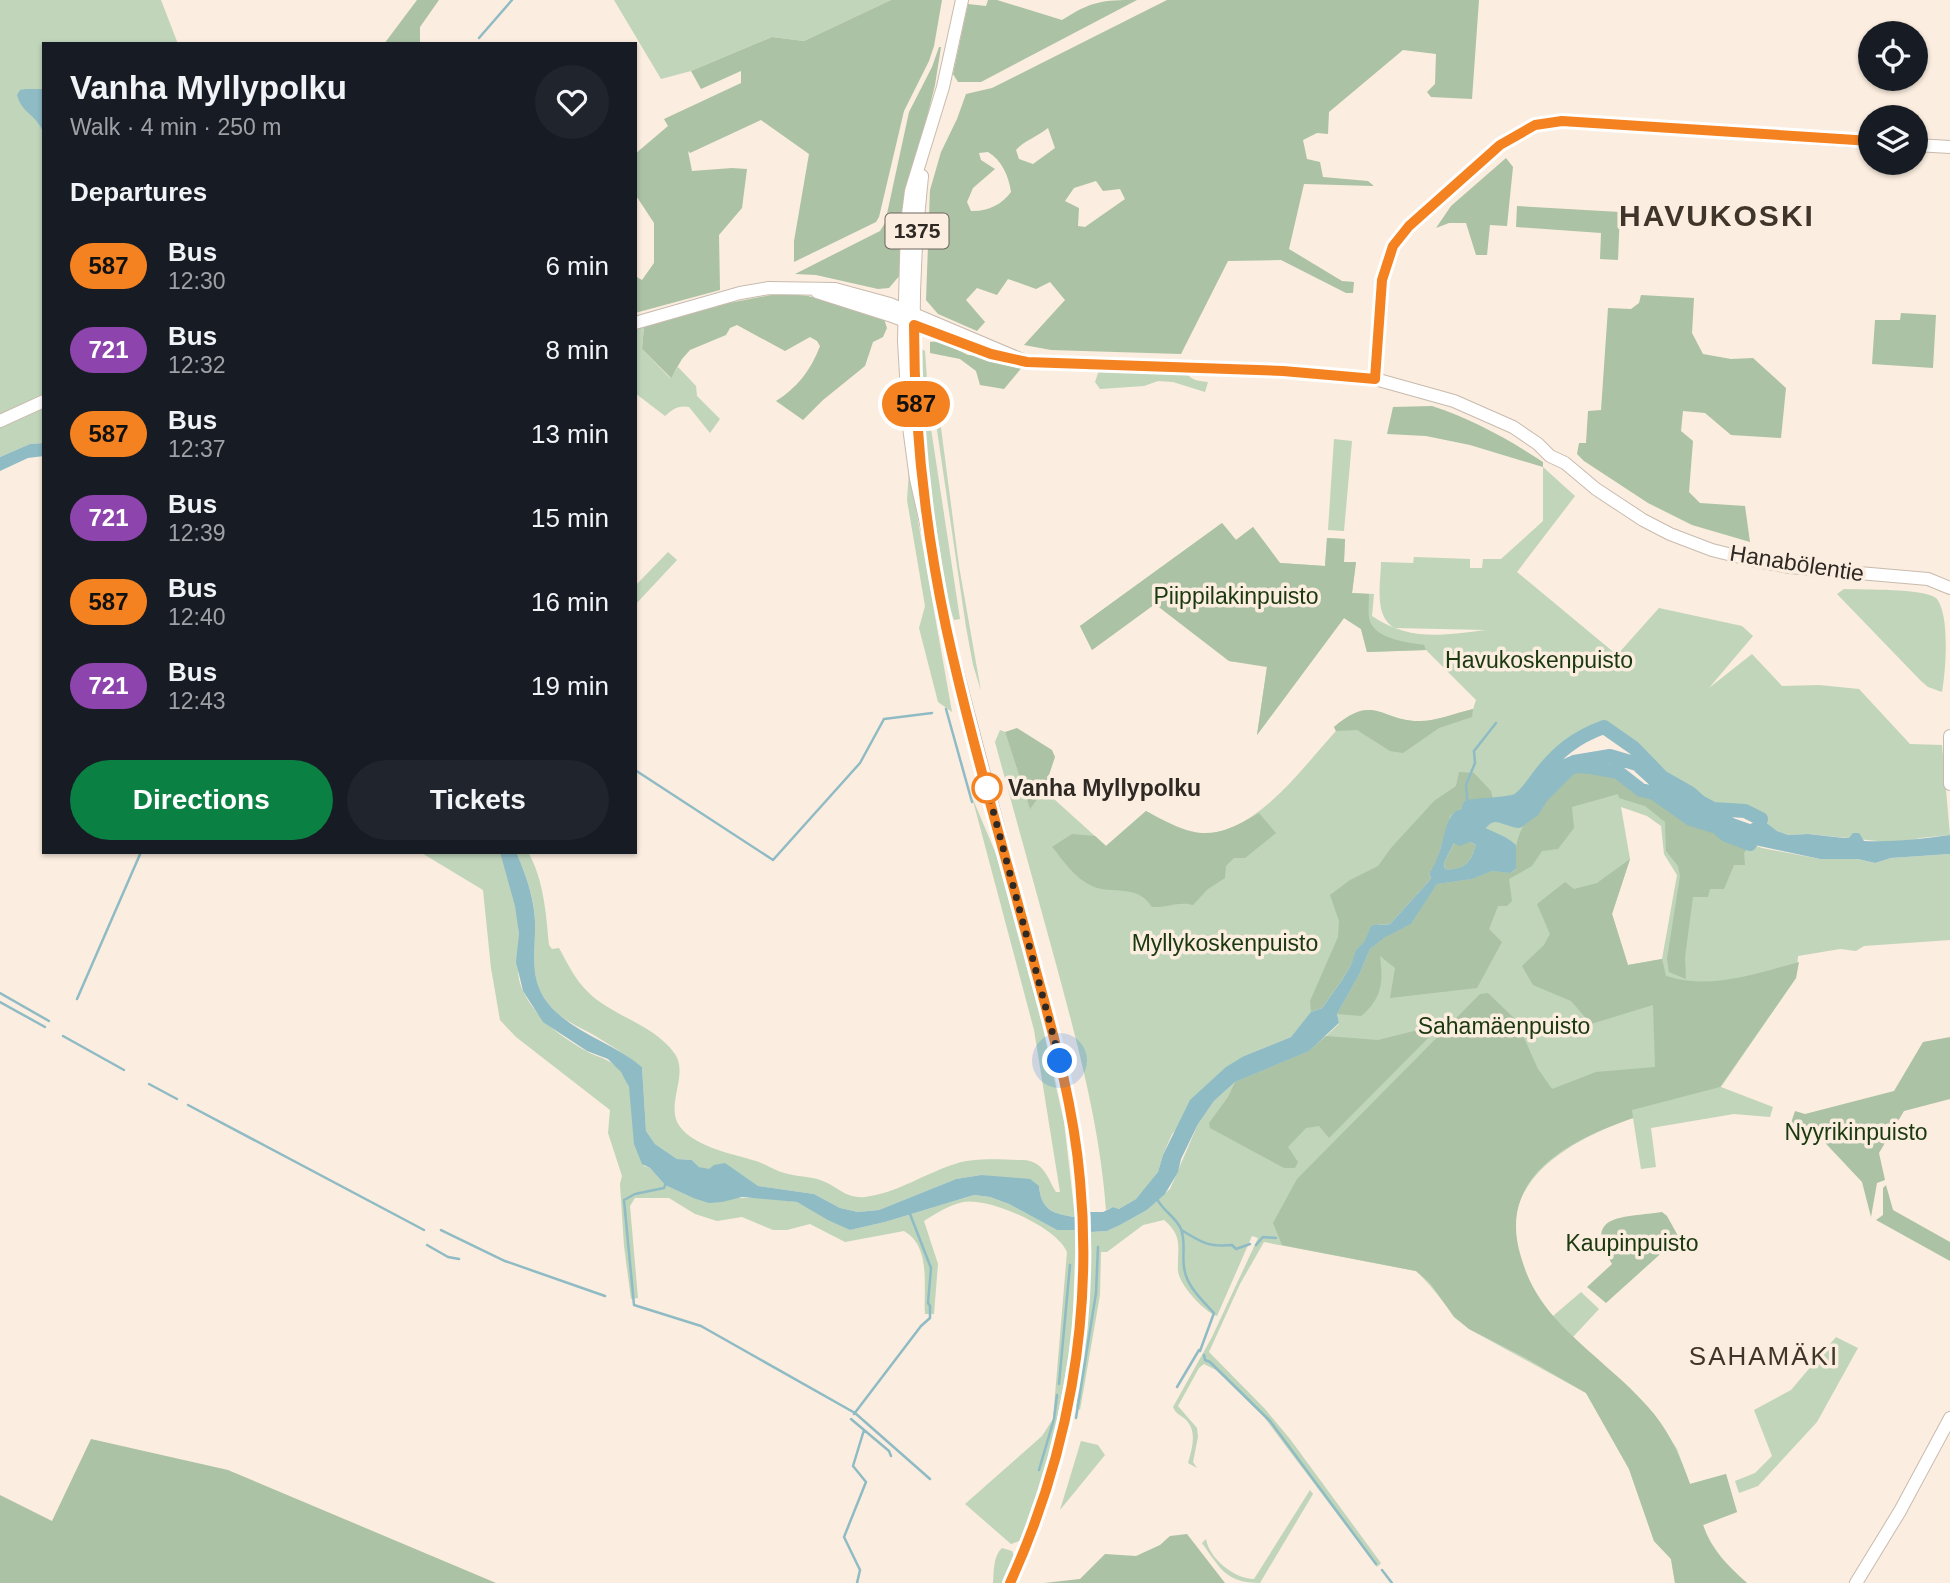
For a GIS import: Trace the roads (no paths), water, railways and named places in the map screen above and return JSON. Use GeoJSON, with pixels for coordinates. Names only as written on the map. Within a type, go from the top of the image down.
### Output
{"type":"FeatureCollection","features":[{"type":"Feature","properties":{"kind":"main road","name":"1375"},"geometry":{"type":"LineString","coordinates":[[962,0],[943,87],[911,191],[907,222],[909,317],[918,425],[931,545],[952,653],[1055,1040],[1076,1144],[1084,1241],[1081,1314],[1072,1391],[1049,1483],[1010,1583]]}},
{"type":"Feature","properties":{"kind":"main road"},"geometry":{"type":"LineString","coordinates":[[1375,379],[1382,280],[1393,246],[1420,216],[1500,145],[1524,129],[1545,122],[1562,121],[1858,141]]}},
{"type":"Feature","properties":{"kind":"main road"},"geometry":{"type":"LineString","coordinates":[[1928,146],[1950,147]]}},
{"type":"Feature","properties":{"kind":"main road","name":"Hanabölentie"},"geometry":{"type":"LineString","coordinates":[[637,322],[740,293],[781,287],[835,289],[909,317],[991,354],[1027,362],[1283,371],[1375,379],[1454,401],[1513,427],[1550,456],[1565,463],[1596,489],[1643,520],[1712,550],[1790,567],[1928,579],[1950,577]]}},
{"type":"Feature","properties":{"kind":"main road"},"geometry":{"type":"LineString","coordinates":[[0,421],[42,402]]}},
{"type":"Feature","properties":{"kind":"main road","name":"Hanabölentie"},"geometry":{"type":"LineString","coordinates":[[1928,579],[1950,587]]}},
{"type":"Feature","properties":{"kind":"main road"},"geometry":{"type":"LineString","coordinates":[[1950,736],[1950,784]]}},
{"type":"Feature","properties":{"kind":"main road"},"geometry":{"type":"LineString","coordinates":[[1856,1583],[1887,1534],[1950,1418]]}},
{"type":"Feature","properties":{"kind":"water"},"geometry":{"type":"Polygon","coordinates":[[[42,89],[42,129],[19,101],[17,95],[20,90],[42,89]]]}},
{"type":"Feature","properties":{"kind":"water"},"geometry":{"type":"Polygon","coordinates":[[[42,443],[42,456],[28,458],[0,471],[0,457],[30,444],[42,443]]]}},
{"type":"Feature","properties":{"kind":"water"},"geometry":{"type":"Polygon","coordinates":[[[1469,807],[1479,814],[1476,823],[1516,845],[1516,869],[1510,873],[1492,871],[1472,879],[1437,884],[1411,924],[1384,938],[1370,949],[1337,1014],[1339,1023],[1309,1051],[1235,1082],[1214,1101],[1198,1124],[1181,1159],[1178,1172],[1165,1194],[1147,1210],[1120,1225],[1107,1231],[1091,1232],[1090,1212],[1103,1212],[1113,1207],[1119,1209],[1136,1199],[1158,1172],[1163,1155],[1190,1100],[1226,1067],[1244,1056],[1291,1037],[1311,1012],[1322,1008],[1351,965],[1356,950],[1364,942],[1371,926],[1390,924],[1431,878],[1429,873],[1434,866],[1450,818],[1456,811],[1469,807]],[[1470,842],[1460,846],[1454,843],[1444,863],[1445,869],[1466,864],[1476,845],[1470,842]]]}},
{"type":"Feature","properties":{"kind":"water"},"geometry":{"type":"Polygon","coordinates":[[[1761,819],[1777,831],[1788,835],[1849,838],[1853,833],[1859,833],[1864,841],[1875,841],[1950,835],[1950,854],[1891,858],[1875,863],[1858,859],[1820,859],[1750,844],[1761,819]]]}},
{"type":"Feature","properties":{"kind":"water"},"geometry":{"type":"Polygon","coordinates":[[[501,854],[517,854],[532,897],[535,918],[535,973],[545,999],[565,1019],[642,1067],[646,1131],[655,1144],[677,1159],[692,1160],[699,1167],[709,1169],[725,1163],[758,1186],[814,1194],[840,1208],[858,1212],[879,1210],[956,1179],[981,1175],[1030,1179],[1039,1186],[1045,1206],[1054,1212],[1075,1217],[1076,1230],[1057,1230],[1009,1204],[974,1195],[850,1230],[797,1202],[742,1197],[709,1203],[665,1185],[650,1168],[642,1164],[634,1144],[629,1087],[621,1072],[608,1059],[587,1051],[543,1022],[523,991],[516,962],[519,934],[515,906],[501,854]]]}},
{"type":"Feature","properties":{"kind":"waterway"},"geometry":{"type":"LineString","coordinates":[[479,38],[512,0]]}},
{"type":"Feature","properties":{"kind":"waterway"},"geometry":{"type":"LineString","coordinates":[[946,709],[972,802]]}},
{"type":"Feature","properties":{"kind":"waterway"},"geometry":{"type":"LineString","coordinates":[[637,771],[773,860],[860,763],[884,719],[932,713]]}},
{"type":"Feature","properties":{"kind":"waterway"},"geometry":{"type":"LineString","coordinates":[[1468,808],[1466,785],[1475,763],[1474,751],[1496,723]]}},
{"type":"Feature","properties":{"kind":"waterway"},"geometry":{"type":"LineString","coordinates":[[1604,727],[1634,748],[1662,777],[1700,802],[1713,809],[1745,811],[1761,819],[1750,844],[1726,835],[1717,827],[1691,819],[1654,793],[1641,790],[1618,772],[1591,767],[1570,768],[1541,797],[1533,810],[1518,821],[1494,815],[1481,823],[1476,822],[1479,814],[1469,807],[1518,800],[1560,753],[1576,741],[1604,727]]}},
{"type":"Feature","properties":{"kind":"waterway"},"geometry":{"type":"LineString","coordinates":[[1464,821],[1495,808],[1518,814],[1563,767],[1574,762],[1610,756],[1637,764],[1671,795],[1732,825],[1772,839]]}},
{"type":"Feature","properties":{"kind":"waterway"},"geometry":{"type":"LineString","coordinates":[[77,999],[140,854]]}},
{"type":"Feature","properties":{"kind":"waterway"},"geometry":{"type":"LineString","coordinates":[[0,993],[49,1021]]}},
{"type":"Feature","properties":{"kind":"waterway"},"geometry":{"type":"LineString","coordinates":[[0,1002],[45,1027]]}},
{"type":"Feature","properties":{"kind":"waterway"},"geometry":{"type":"LineString","coordinates":[[63,1036],[124,1070]]}},
{"type":"Feature","properties":{"kind":"waterway"},"geometry":{"type":"LineString","coordinates":[[149,1084],[177,1099]]}},
{"type":"Feature","properties":{"kind":"waterway"},"geometry":{"type":"LineString","coordinates":[[188,1105],[424,1230]]}},
{"type":"Feature","properties":{"kind":"waterway"},"geometry":{"type":"LineString","coordinates":[[666,1183],[664,1188],[635,1194],[624,1200],[634,1305],[701,1326],[855,1413],[930,1479]]}},
{"type":"Feature","properties":{"kind":"waterway"},"geometry":{"type":"LineString","coordinates":[[1157,1199],[1181,1229],[1185,1274],[1195,1292],[1214,1313],[1200,1351]]}},
{"type":"Feature","properties":{"kind":"waterway"},"geometry":{"type":"LineString","coordinates":[[854,1414],[930,1318],[928,1303],[931,1268],[910,1214]]}},
{"type":"Feature","properties":{"kind":"waterway"},"geometry":{"type":"LineString","coordinates":[[441,1230],[505,1261],[605,1296]]}},
{"type":"Feature","properties":{"kind":"waterway"},"geometry":{"type":"LineString","coordinates":[[1183,1231],[1211,1245],[1232,1245],[1236,1249],[1250,1244]]}},
{"type":"Feature","properties":{"kind":"waterway"},"geometry":{"type":"LineString","coordinates":[[1256,1245],[1263,1237],[1276,1238]]}},
{"type":"Feature","properties":{"kind":"waterway"},"geometry":{"type":"LineString","coordinates":[[427,1245],[448,1257],[459,1259]]}},
{"type":"Feature","properties":{"kind":"waterway"},"geometry":{"type":"LineString","coordinates":[[1076,1418],[1096,1293],[1098,1247]]}},
{"type":"Feature","properties":{"kind":"waterway"},"geometry":{"type":"LineString","coordinates":[[1059,1384],[1070,1265]]}},
{"type":"Feature","properties":{"kind":"waterway"},"geometry":{"type":"LineString","coordinates":[[1177,1387],[1199,1350]]}},
{"type":"Feature","properties":{"kind":"waterway"},"geometry":{"type":"LineString","coordinates":[[1204,1355],[1205,1360],[1270,1421],[1376,1564]]}},
{"type":"Feature","properties":{"kind":"waterway"},"geometry":{"type":"LineString","coordinates":[[1039,1470],[1054,1419],[1057,1395]]}},
{"type":"Feature","properties":{"kind":"waterway"},"geometry":{"type":"LineString","coordinates":[[851,1419],[889,1451],[891,1456]]}},
{"type":"Feature","properties":{"kind":"waterway"},"geometry":{"type":"LineString","coordinates":[[857,1583],[860,1570],[844,1537],[866,1482],[853,1466],[864,1430]]}},
{"type":"Feature","properties":{"kind":"waterway"},"geometry":{"type":"LineString","coordinates":[[1382,1570],[1392,1583]]}},
{"type":"Feature","properties":{"kind":"place","name":"Vanha Myllypolku"},"geometry":{"type":"Point","coordinates":[987,788]}},
{"type":"Feature","properties":{"kind":"district","name":"HAVUKOSKI"},"geometry":{"type":"Point","coordinates":[1717,216]}},
{"type":"Feature","properties":{"kind":"district","name":"SAHAMÄKI"},"geometry":{"type":"Point","coordinates":[1764,1356]}},
{"type":"Feature","properties":{"kind":"park label","name":"Piippilakinpuisto"},"geometry":{"type":"Point","coordinates":[1236,596]}},
{"type":"Feature","properties":{"kind":"park label","name":"Havukoskenpuisto"},"geometry":{"type":"Point","coordinates":[1539,660]}},
{"type":"Feature","properties":{"kind":"park label","name":"Myllykoskenpuisto"},"geometry":{"type":"Point","coordinates":[1225,943]}},
{"type":"Feature","properties":{"kind":"park label","name":"Sahamäenpuisto"},"geometry":{"type":"Point","coordinates":[1504,1026]}},
{"type":"Feature","properties":{"kind":"park label","name":"Nyyrikinpuisto"},"geometry":{"type":"Point","coordinates":[1856,1132]}},
{"type":"Feature","properties":{"kind":"park label","name":"Kaupinpuisto"},"geometry":{"type":"Point","coordinates":[1632,1243]}}]}
